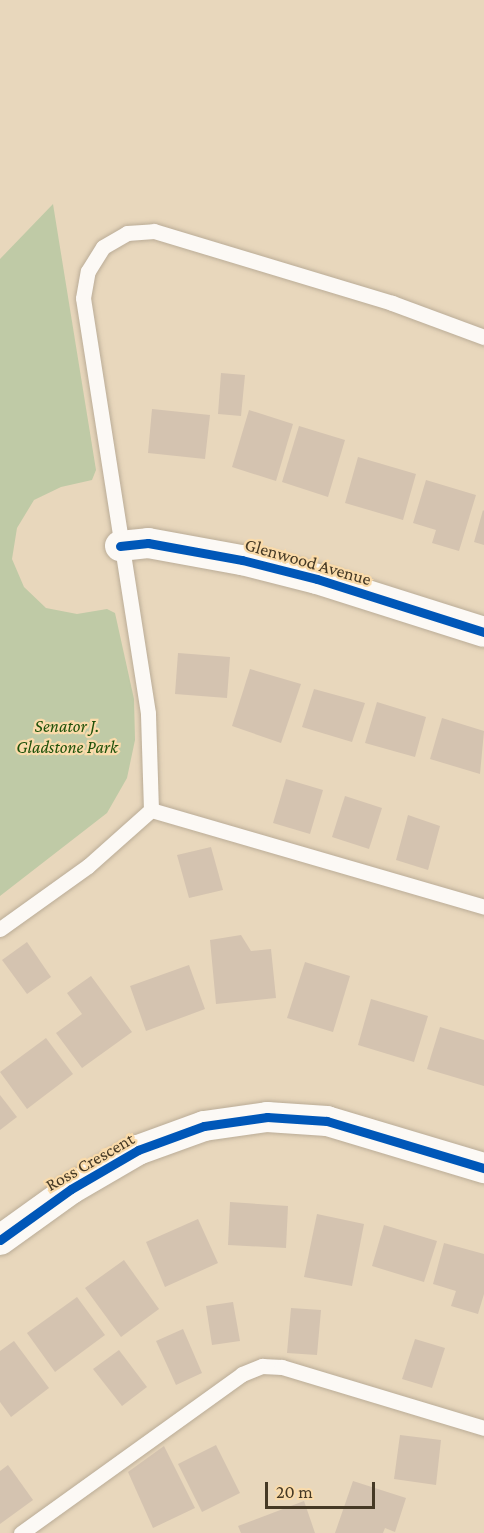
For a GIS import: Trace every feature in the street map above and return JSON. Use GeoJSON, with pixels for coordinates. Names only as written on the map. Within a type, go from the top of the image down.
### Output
{"type":"FeatureCollection","features":[{"type":"Feature","properties":{"kind":"street","name":"Glenwood Avenue"},"geometry":{"type":"LineString","coordinates":[[120,546],[148,543],[242,560],[317,579],[484,632]]}},
{"type":"Feature","properties":{"kind":"street","name":"Ross Crescent"},"geometry":{"type":"LineString","coordinates":[[0,1240],[71,1189],[138,1150],[204,1126],[267,1117],[327,1121],[484,1168]]}},
{"type":"Feature","properties":{"kind":"lane"},"geometry":{"type":"LineString","coordinates":[[151,810],[148,712],[120,546],[83,298],[88,271],[103,248],[127,232],[154,231],[392,303],[484,336]]}},
{"type":"Feature","properties":{"kind":"lane"},"geometry":{"type":"LineString","coordinates":[[151,810],[484,907]]}},
{"type":"Feature","properties":{"kind":"lane"},"geometry":{"type":"LineString","coordinates":[[0,929],[88,866],[151,810]]}},
{"type":"Feature","properties":{"kind":"lane"},"geometry":{"type":"LineString","coordinates":[[21,1533],[242,1374],[262,1366],[282,1367],[484,1428]]}},
{"type":"Feature","properties":{"kind":"green space","name":"Senator J. Gladstone Park"},"geometry":{"type":"Polygon","coordinates":[[[53,204],[96,470],[92,480],[61,487],[34,500],[17,528],[12,559],[24,587],[46,608],[77,614],[107,609],[115,613],[134,699],[135,740],[127,778],[107,813],[0,896],[0,259],[53,204]]]}},
{"type":"Feature","properties":{"kind":"building"},"geometry":{"type":"Polygon","coordinates":[[[221,373],[245,375],[241,416],[218,414],[221,373]]]}},
{"type":"Feature","properties":{"kind":"building"},"geometry":{"type":"Polygon","coordinates":[[[152,409],[210,415],[205,459],[148,453],[152,409]]]}},
{"type":"Feature","properties":{"kind":"building"},"geometry":{"type":"Polygon","coordinates":[[[249,410],[293,424],[276,481],[232,467],[249,410]]]}},
{"type":"Feature","properties":{"kind":"building"},"geometry":{"type":"Polygon","coordinates":[[[299,426],[345,440],[328,497],[282,482],[299,426]]]}},
{"type":"Feature","properties":{"kind":"building"},"geometry":{"type":"Polygon","coordinates":[[[358,457],[416,474],[403,520],[345,503],[358,457]]]}},
{"type":"Feature","properties":{"kind":"building"},"geometry":{"type":"Polygon","coordinates":[[[426,480],[476,495],[459,551],[432,543],[436,530],[413,523],[426,480]]]}},
{"type":"Feature","properties":{"kind":"building"},"geometry":{"type":"Polygon","coordinates":[[[484,511],[484,545],[474,542],[484,511]]]}},
{"type":"Feature","properties":{"kind":"building"},"geometry":{"type":"Polygon","coordinates":[[[178,653],[230,657],[227,698],[175,694],[178,653]]]}},
{"type":"Feature","properties":{"kind":"building"},"geometry":{"type":"Polygon","coordinates":[[[250,669],[301,684],[281,743],[232,726],[250,669]]]}},
{"type":"Feature","properties":{"kind":"building"},"geometry":{"type":"Polygon","coordinates":[[[314,689],[365,703],[352,742],[302,727],[314,689]]]}},
{"type":"Feature","properties":{"kind":"building"},"geometry":{"type":"Polygon","coordinates":[[[377,702],[426,717],[415,757],[365,743],[377,702]]]}},
{"type":"Feature","properties":{"kind":"building"},"geometry":{"type":"Polygon","coordinates":[[[442,718],[484,731],[480,774],[430,759],[442,718]]]}},
{"type":"Feature","properties":{"kind":"building"},"geometry":{"type":"Polygon","coordinates":[[[286,779],[323,790],[310,834],[273,823],[286,779]]]}},
{"type":"Feature","properties":{"kind":"building"},"geometry":{"type":"Polygon","coordinates":[[[345,796],[382,808],[369,849],[332,837],[345,796]]]}},
{"type":"Feature","properties":{"kind":"building"},"geometry":{"type":"Polygon","coordinates":[[[408,815],[440,826],[428,870],[396,860],[408,815]]]}},
{"type":"Feature","properties":{"kind":"building"},"geometry":{"type":"Polygon","coordinates":[[[211,847],[223,890],[189,898],[177,855],[211,847]]]}},
{"type":"Feature","properties":{"kind":"building"},"geometry":{"type":"Polygon","coordinates":[[[241,935],[251,951],[271,949],[276,998],[216,1004],[210,940],[241,935]]]}},
{"type":"Feature","properties":{"kind":"building"},"geometry":{"type":"Polygon","coordinates":[[[27,942],[51,977],[27,994],[2,960],[27,942]]]}},
{"type":"Feature","properties":{"kind":"building"},"geometry":{"type":"Polygon","coordinates":[[[305,962],[350,976],[333,1032],[287,1018],[305,962]]]}},
{"type":"Feature","properties":{"kind":"building"},"geometry":{"type":"Polygon","coordinates":[[[189,965],[205,1009],[146,1031],[130,986],[189,965]]]}},
{"type":"Feature","properties":{"kind":"building"},"geometry":{"type":"Polygon","coordinates":[[[91,976],[132,1032],[82,1068],[56,1033],[82,1014],[67,993],[91,976]]]}},
{"type":"Feature","properties":{"kind":"building"},"geometry":{"type":"Polygon","coordinates":[[[371,999],[428,1016],[414,1062],[358,1045],[371,999]]]}},
{"type":"Feature","properties":{"kind":"building"},"geometry":{"type":"Polygon","coordinates":[[[440,1027],[484,1040],[484,1086],[427,1069],[440,1027]]]}},
{"type":"Feature","properties":{"kind":"building"},"geometry":{"type":"Polygon","coordinates":[[[46,1038],[73,1074],[27,1109],[0,1072],[46,1038]]]}},
{"type":"Feature","properties":{"kind":"building"},"geometry":{"type":"Polygon","coordinates":[[[0,1095],[17,1117],[0,1130],[0,1095]]]}},
{"type":"Feature","properties":{"kind":"building"},"geometry":{"type":"Polygon","coordinates":[[[230,1202],[288,1206],[286,1248],[228,1245],[230,1202]]]}},
{"type":"Feature","properties":{"kind":"building"},"geometry":{"type":"Polygon","coordinates":[[[317,1214],[364,1224],[352,1286],[304,1277],[317,1214]]]}},
{"type":"Feature","properties":{"kind":"building"},"geometry":{"type":"Polygon","coordinates":[[[198,1219],[218,1263],[165,1287],[146,1242],[198,1219]]]}},
{"type":"Feature","properties":{"kind":"building"},"geometry":{"type":"Polygon","coordinates":[[[384,1225],[437,1241],[424,1282],[372,1266],[384,1225]]]}},
{"type":"Feature","properties":{"kind":"building"},"geometry":{"type":"Polygon","coordinates":[[[444,1243],[484,1254],[484,1294],[478,1314],[451,1306],[456,1291],[433,1284],[444,1243]]]}},
{"type":"Feature","properties":{"kind":"building"},"geometry":{"type":"Polygon","coordinates":[[[124,1260],[159,1309],[121,1337],[85,1288],[124,1260]]]}},
{"type":"Feature","properties":{"kind":"building"},"geometry":{"type":"Polygon","coordinates":[[[77,1297],[105,1335],[55,1372],[27,1333],[77,1297]]]}},
{"type":"Feature","properties":{"kind":"building"},"geometry":{"type":"Polygon","coordinates":[[[233,1302],[240,1341],[212,1345],[206,1306],[233,1302]]]}},
{"type":"Feature","properties":{"kind":"building"},"geometry":{"type":"Polygon","coordinates":[[[291,1308],[321,1310],[317,1355],[287,1353],[291,1308]]]}},
{"type":"Feature","properties":{"kind":"building"},"geometry":{"type":"Polygon","coordinates":[[[183,1329],[202,1373],[176,1385],[156,1341],[183,1329]]]}},
{"type":"Feature","properties":{"kind":"building"},"geometry":{"type":"Polygon","coordinates":[[[415,1339],[445,1348],[432,1388],[402,1379],[415,1339]]]}},
{"type":"Feature","properties":{"kind":"building"},"geometry":{"type":"Polygon","coordinates":[[[14,1341],[49,1388],[11,1417],[0,1402],[0,1351],[14,1341]]]}},
{"type":"Feature","properties":{"kind":"building"},"geometry":{"type":"Polygon","coordinates":[[[119,1350],[147,1387],[122,1406],[93,1369],[119,1350]]]}},
{"type":"Feature","properties":{"kind":"building"},"geometry":{"type":"Polygon","coordinates":[[[400,1435],[441,1440],[436,1485],[394,1479],[400,1435]]]}},
{"type":"Feature","properties":{"kind":"building"},"geometry":{"type":"Polygon","coordinates":[[[216,1445],[240,1493],[202,1512],[178,1464],[216,1445]]]}},
{"type":"Feature","properties":{"kind":"building"},"geometry":{"type":"Polygon","coordinates":[[[164,1446],[195,1508],[153,1528],[128,1472],[164,1446]]]}},
{"type":"Feature","properties":{"kind":"building"},"geometry":{"type":"Polygon","coordinates":[[[8,1465],[33,1500],[0,1524],[0,1471],[8,1465]]]}},
{"type":"Feature","properties":{"kind":"building"},"geometry":{"type":"Polygon","coordinates":[[[353,1481],[406,1498],[395,1532],[385,1528],[383,1533],[335,1533],[353,1481]]]}},
{"type":"Feature","properties":{"kind":"building"},"geometry":{"type":"Polygon","coordinates":[[[304,1501],[315,1533],[241,1533],[238,1526],[304,1501]]]}},
{"type":"Feature","properties":{"kind":"cycle path"},"geometry":{"type":"LineString","coordinates":[[120,546],[148,543],[242,560],[317,579],[484,632]]}},
{"type":"Feature","properties":{"kind":"cycle path"},"geometry":{"type":"LineString","coordinates":[[0,1240],[71,1189],[138,1150],[204,1126],[267,1117],[327,1121],[484,1168]]}}]}
